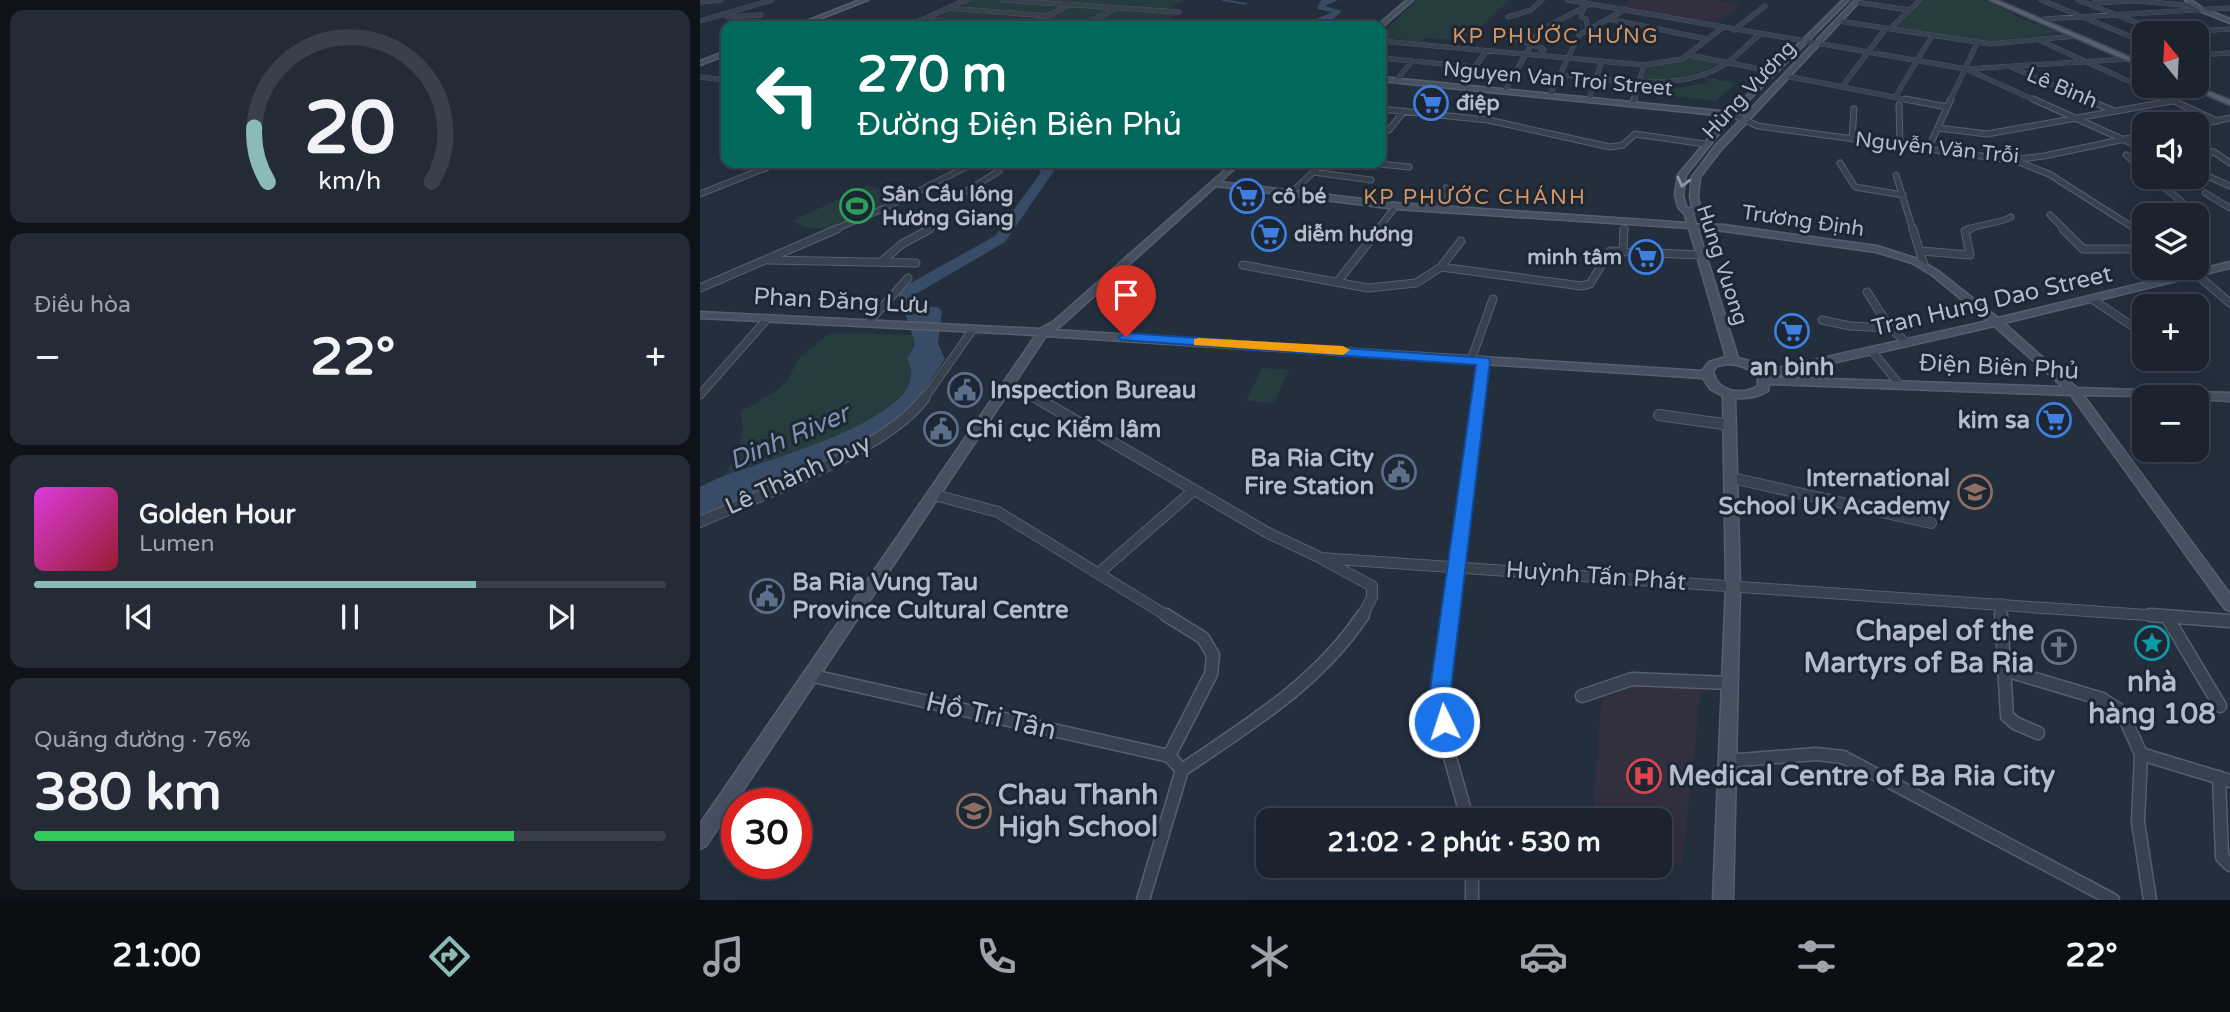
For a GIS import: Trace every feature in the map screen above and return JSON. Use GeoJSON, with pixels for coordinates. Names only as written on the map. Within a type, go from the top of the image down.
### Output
{"type":"FeatureCollection","features":[{"type":"Feature","properties":{"kind":"main road"},"geometry":{"type":"LineString","coordinates":[[1992,0],[2132,58]]}},
{"type":"Feature","properties":{"kind":"main road"},"geometry":{"type":"LineString","coordinates":[[2000,0],[2132,58]]}},
{"type":"Feature","properties":{"kind":"main road"},"geometry":{"type":"LineString","coordinates":[[2209,90],[2230,101]]}},
{"type":"Feature","properties":{"kind":"main road"},"geometry":{"type":"LineString","coordinates":[[2209,93],[2230,101]]}},
{"type":"Feature","properties":{"kind":"street"},"geometry":{"type":"LineString","coordinates":[[700,2],[721,0]]}},
{"type":"Feature","properties":{"kind":"street"},"geometry":{"type":"LineString","coordinates":[[700,19],[722,16],[772,0]]}},
{"type":"Feature","properties":{"kind":"street"},"geometry":{"type":"LineString","coordinates":[[810,21],[865,0]]}},
{"type":"Feature","properties":{"kind":"street"},"geometry":{"type":"LineString","coordinates":[[921,20],[966,0]]}},
{"type":"Feature","properties":{"kind":"street"},"geometry":{"type":"LineString","coordinates":[[1003,0],[1180,12]]}},
{"type":"Feature","properties":{"kind":"street"},"geometry":{"type":"LineString","coordinates":[[1039,21],[1078,0]]}},
{"type":"Feature","properties":{"kind":"street"},"geometry":{"type":"LineString","coordinates":[[1384,21],[1396,6],[1410,0]]}},
{"type":"Feature","properties":{"kind":"street"},"geometry":{"type":"LineString","coordinates":[[1508,17],[1531,10],[1542,0]]}},
{"type":"Feature","properties":{"kind":"street"},"geometry":{"type":"LineString","coordinates":[[1568,0],[1966,69],[2132,144]]}},
{"type":"Feature","properties":{"kind":"street","name":"Hùng Vương"},"geometry":{"type":"LineString","coordinates":[[1732,114],[1846,0]]}},
{"type":"Feature","properties":{"kind":"street"},"geometry":{"type":"LineString","coordinates":[[1842,87],[1888,29],[1920,0]]}},
{"type":"Feature","properties":{"kind":"street"},"geometry":{"type":"LineString","coordinates":[[2041,0],[2132,37]]}},
{"type":"Feature","properties":{"kind":"street"},"geometry":{"type":"LineString","coordinates":[[2078,0],[2132,21]]}},
{"type":"Feature","properties":{"kind":"street"},"geometry":{"type":"LineString","coordinates":[[2126,0],[2195,6]]}},
{"type":"Feature","properties":{"kind":"street"},"geometry":{"type":"LineString","coordinates":[[2188,0],[2202,10],[2230,21]]}},
{"type":"Feature","properties":{"kind":"street"},"geometry":{"type":"LineString","coordinates":[[1857,1],[1909,10]]}},
{"type":"Feature","properties":{"kind":"street","name":"Hùng Vương"},"geometry":{"type":"LineString","coordinates":[[1690,220],[1696,207],[1696,177],[1744,121],[1857,1]]}},
{"type":"Feature","properties":{"kind":"street"},"geometry":{"type":"LineString","coordinates":[[2088,4],[2136,1]]}},
{"type":"Feature","properties":{"kind":"street"},"geometry":{"type":"LineString","coordinates":[[1585,5],[1581,17],[1586,19],[1606,20],[1707,39]]}},
{"type":"Feature","properties":{"kind":"street"},"geometry":{"type":"LineString","coordinates":[[1505,91],[1541,28],[1585,5]]}},
{"type":"Feature","properties":{"kind":"street"},"geometry":{"type":"LineString","coordinates":[[1734,30],[1765,6]]}},
{"type":"Feature","properties":{"kind":"street"},"geometry":{"type":"LineString","coordinates":[[1093,21],[1116,8]]}},
{"type":"Feature","properties":{"kind":"street"},"geometry":{"type":"LineString","coordinates":[[947,9],[1049,16]]}},
{"type":"Feature","properties":{"kind":"street"},"geometry":{"type":"LineString","coordinates":[[2044,19],[2230,9]]}},
{"type":"Feature","properties":{"kind":"street"},"geometry":{"type":"LineString","coordinates":[[1550,95],[1579,35],[1624,10]]}},
{"type":"Feature","properties":{"kind":"street"},"geometry":{"type":"LineString","coordinates":[[722,16],[743,19],[761,15]]}},
{"type":"Feature","properties":{"kind":"street"},"geometry":{"type":"LineString","coordinates":[[1586,19],[1588,29]]}},
{"type":"Feature","properties":{"kind":"street"},"geometry":{"type":"LineString","coordinates":[[1656,30],[1672,19]]}},
{"type":"Feature","properties":{"kind":"street"},"geometry":{"type":"LineString","coordinates":[[921,20],[935,21]]}},
{"type":"Feature","properties":{"kind":"street"},"geometry":{"type":"LineString","coordinates":[[1839,21],[1978,43],[2074,36]]}},
{"type":"Feature","properties":{"kind":"street"},"geometry":{"type":"LineString","coordinates":[[1386,41],[1644,65],[1672,62],[1689,55],[1721,27]]}},
{"type":"Feature","properties":{"kind":"street"},"geometry":{"type":"LineString","coordinates":[[2209,30],[2230,29]]}},
{"type":"Feature","properties":{"kind":"street"},"geometry":{"type":"LineString","coordinates":[[1494,33],[1544,49],[1539,55]]}},
{"type":"Feature","properties":{"kind":"street"},"geometry":{"type":"LineString","coordinates":[[1561,75],[1639,82],[1687,77],[1727,63],[1760,34]]}},
{"type":"Feature","properties":{"kind":"street"},"geometry":{"type":"LineString","coordinates":[[1895,97],[1932,36]]}},
{"type":"Feature","properties":{"kind":"street"},"geometry":{"type":"LineString","coordinates":[[1498,52],[1520,40]]}},
{"type":"Feature","properties":{"kind":"street"},"geometry":{"type":"LineString","coordinates":[[2038,40],[2217,121]]}},
{"type":"Feature","properties":{"kind":"street"},"geometry":{"type":"LineString","coordinates":[[1928,149],[1978,43]]}},
{"type":"Feature","properties":{"kind":"street"},"geometry":{"type":"LineString","coordinates":[[1462,87],[1486,51]]}},
{"type":"Feature","properties":{"kind":"street"},"geometry":{"type":"LineString","coordinates":[[2209,51],[2230,55]]}},
{"type":"Feature","properties":{"kind":"street"},"geometry":{"type":"LineString","coordinates":[[2209,54],[2216,53]]}},
{"type":"Feature","properties":{"kind":"street"},"geometry":{"type":"LineString","coordinates":[[700,63],[721,55]]}},
{"type":"Feature","properties":{"kind":"street"},"geometry":{"type":"LineString","coordinates":[[1689,55],[1775,72]]}},
{"type":"Feature","properties":{"kind":"street"},"geometry":{"type":"LineString","coordinates":[[1386,58],[1475,67]]}},
{"type":"Feature","properties":{"kind":"street"},"geometry":{"type":"LineString","coordinates":[[1396,80],[1412,61]]}},
{"type":"Feature","properties":{"kind":"street"},"geometry":{"type":"LineString","coordinates":[[1589,99],[1602,61]]}},
{"type":"Feature","properties":{"kind":"street"},"geometry":{"type":"LineString","coordinates":[[1966,69],[2087,61],[2132,61]]}},
{"type":"Feature","properties":{"kind":"street"},"geometry":{"type":"LineString","coordinates":[[1633,103],[1644,65]]}},
{"type":"Feature","properties":{"kind":"street","name":"Lê Bình"},"geometry":{"type":"LineString","coordinates":[[2010,66],[2114,111]]}},
{"type":"Feature","properties":{"kind":"street"},"geometry":{"type":"LineString","coordinates":[[1786,76],[1947,107]]}},
{"type":"Feature","properties":{"kind":"street"},"geometry":{"type":"LineString","coordinates":[[700,77],[721,79]]}},
{"type":"Feature","properties":{"kind":"street","name":"Nguyen Van Troi Street"},"geometry":{"type":"LineString","coordinates":[[1386,79],[1732,114]]}},
{"type":"Feature","properties":{"kind":"street"},"geometry":{"type":"LineString","coordinates":[[1938,128],[1987,134],[2172,101]]}},
{"type":"Feature","properties":{"kind":"street"},"geometry":{"type":"LineString","coordinates":[[1899,106],[1900,145]]}},
{"type":"Feature","properties":{"kind":"street"},"geometry":{"type":"LineString","coordinates":[[1386,109],[1506,123],[1610,147],[1623,145],[1635,134],[1705,144]]}},
{"type":"Feature","properties":{"kind":"street"},"geometry":{"type":"LineString","coordinates":[[1852,139],[1854,109]]}},
{"type":"Feature","properties":{"kind":"street"},"geometry":{"type":"LineString","coordinates":[[1386,131],[1404,111]]}},
{"type":"Feature","properties":{"kind":"street","name":"Nguyễn Văn Trỗi"},"geometry":{"type":"LineString","coordinates":[[1732,114],[1758,126],[2010,160],[2044,156],[2132,137]]}},
{"type":"Feature","properties":{"kind":"street","name":"Hung Vuong"},"geometry":{"type":"LineString","coordinates":[[1732,114],[1682,175],[1681,202],[1690,220],[1733,361]]}},
{"type":"Feature","properties":{"kind":"street"},"geometry":{"type":"LineString","coordinates":[[2209,123],[2230,118]]}},
{"type":"Feature","properties":{"kind":"street"},"geometry":{"type":"LineString","coordinates":[[2209,150],[2230,163]]}},
{"type":"Feature","properties":{"kind":"street"},"geometry":{"type":"LineString","coordinates":[[2126,155],[2132,160]]}},
{"type":"Feature","properties":{"kind":"street"},"geometry":{"type":"LineString","coordinates":[[2010,160],[2049,174],[2132,227]]}},
{"type":"Feature","properties":{"kind":"street"},"geometry":{"type":"LineString","coordinates":[[1840,163],[1858,188],[1903,195]]}},
{"type":"Feature","properties":{"kind":"street"},"geometry":{"type":"LineString","coordinates":[[1386,165],[1409,167]]}},
{"type":"Feature","properties":{"kind":"street"},"geometry":{"type":"LineString","coordinates":[[700,194],[765,168]]}},
{"type":"Feature","properties":{"kind":"street"},"geometry":{"type":"LineString","coordinates":[[700,288],[885,208],[965,168]]}},
{"type":"Feature","properties":{"kind":"street"},"geometry":{"type":"LineString","coordinates":[[967,191],[999,171],[996,168]]}},
{"type":"Feature","properties":{"kind":"street"},"geometry":{"type":"LineString","coordinates":[[700,840],[1043,332],[1058,323],[1232,168]]}},
{"type":"Feature","properties":{"kind":"street"},"geometry":{"type":"LineString","coordinates":[[1292,192],[1317,168]]}},
{"type":"Feature","properties":{"kind":"street"},"geometry":{"type":"LineString","coordinates":[[1313,172],[1371,180]]}},
{"type":"Feature","properties":{"kind":"street"},"geometry":{"type":"LineString","coordinates":[[1896,175],[1924,265]]}},
{"type":"Feature","properties":{"kind":"street"},"geometry":{"type":"LineString","coordinates":[[2209,177],[2230,186]]}},
{"type":"Feature","properties":{"kind":"street","name":"Trương Định"},"geometry":{"type":"LineString","coordinates":[[1215,184],[1434,209],[1690,220],[1877,249],[1924,265],[1996,322],[2075,392],[2230,605]]}},
{"type":"Feature","properties":{"kind":"street"},"geometry":{"type":"LineString","coordinates":[[1434,209],[1446,188]]}},
{"type":"Feature","properties":{"kind":"street"},"geometry":{"type":"LineString","coordinates":[[2166,189],[2182,202]]}},
{"type":"Feature","properties":{"kind":"street"},"geometry":{"type":"LineString","coordinates":[[2205,193],[2230,208]]}},
{"type":"Feature","properties":{"kind":"street"},"geometry":{"type":"LineString","coordinates":[[1338,281],[1396,206]]}},
{"type":"Feature","properties":{"kind":"street"},"geometry":{"type":"LineString","coordinates":[[2050,215],[2086,250],[2132,249]]}},
{"type":"Feature","properties":{"kind":"street"},"geometry":{"type":"LineString","coordinates":[[1921,251],[1970,255],[1965,231],[1972,226],[1997,224],[2011,217]]}},
{"type":"Feature","properties":{"kind":"street"},"geometry":{"type":"LineString","coordinates":[[881,262],[902,244],[942,222]]}},
{"type":"Feature","properties":{"kind":"street"},"geometry":{"type":"LineString","coordinates":[[1623,251],[1624,228]]}},
{"type":"Feature","properties":{"kind":"street"},"geometry":{"type":"LineString","coordinates":[[1243,265],[1368,288],[1398,287],[1424,280],[1441,267],[1461,241]]}},
{"type":"Feature","properties":{"kind":"street"},"geometry":{"type":"LineString","coordinates":[[1441,267],[1586,285],[1592,281],[1610,251],[1701,255]]}},
{"type":"Feature","properties":{"kind":"street"},"geometry":{"type":"LineString","coordinates":[[764,260],[916,263]]}},
{"type":"Feature","properties":{"kind":"street","name":"Tran Hung Dao Street"},"geometry":{"type":"LineString","coordinates":[[2209,268],[2230,265]]}},
{"type":"Feature","properties":{"kind":"street"},"geometry":{"type":"LineString","coordinates":[[869,324],[908,278]]}},
{"type":"Feature","properties":{"kind":"street","name":"Tran Hung Dao Street"},"geometry":{"type":"LineString","coordinates":[[1765,377],[2092,299],[2161,280]]}},
{"type":"Feature","properties":{"kind":"street"},"geometry":{"type":"LineString","coordinates":[[2203,280],[2230,303]]}},
{"type":"Feature","properties":{"kind":"street"},"geometry":{"type":"LineString","coordinates":[[1867,292],[1890,328],[1907,343]]}},
{"type":"Feature","properties":{"kind":"street"},"geometry":{"type":"LineString","coordinates":[[1464,808],[1447,747],[1440,697],[1458,566],[1477,361],[1493,299]]}},
{"type":"Feature","properties":{"kind":"street"},"geometry":{"type":"LineString","coordinates":[[2092,299],[2132,326]]}},
{"type":"Feature","properties":{"kind":"street","name":"Phan Đăng Lưu"},"geometry":{"type":"LineString","coordinates":[[700,315],[1043,332],[1707,375]]}},
{"type":"Feature","properties":{"kind":"street"},"geometry":{"type":"LineString","coordinates":[[700,395],[767,319]]}},
{"type":"Feature","properties":{"kind":"street"},"geometry":{"type":"LineString","coordinates":[[1822,320],[1850,326],[1890,328]]}},
{"type":"Feature","properties":{"kind":"street","name":"Lê Thành Duy"},"geometry":{"type":"LineString","coordinates":[[700,522],[869,445],[919,406],[976,329]]}},
{"type":"Feature","properties":{"kind":"street"},"geometry":{"type":"LineString","coordinates":[[1872,351],[1899,384]]}},
{"type":"Feature","properties":{"kind":"street"},"geometry":{"type":"LineString","coordinates":[[1733,361],[1749,364],[1765,377],[1764,388],[1756,394],[1729,394],[1712,385],[1707,375],[1713,365],[1733,361]]}},
{"type":"Feature","properties":{"kind":"street","name":"Điện Biên Phủ"},"geometry":{"type":"LineString","coordinates":[[1765,377],[2230,397]]}},
{"type":"Feature","properties":{"kind":"street","name":"Huỳnh Tấn Phát"},"geometry":{"type":"LineString","coordinates":[[1006,387],[1021,389],[1268,533],[1321,558],[2230,621]]}},
{"type":"Feature","properties":{"kind":"street"},"geometry":{"type":"LineString","coordinates":[[1723,900],[1733,586],[1729,394]]}},
{"type":"Feature","properties":{"kind":"street"},"geometry":{"type":"LineString","coordinates":[[1659,415],[1730,425]]}},
{"type":"Feature","properties":{"kind":"street"},"geometry":{"type":"LineString","coordinates":[[1732,478],[1931,523]]}},
{"type":"Feature","properties":{"kind":"street"},"geometry":{"type":"LineString","coordinates":[[1100,572],[1194,490]]}},
{"type":"Feature","properties":{"kind":"street"},"geometry":{"type":"LineString","coordinates":[[934,495],[998,512],[1100,572],[1203,638],[1213,655],[1211,674],[1169,756],[1182,770]]}},
{"type":"Feature","properties":{"kind":"street"},"geometry":{"type":"LineString","coordinates":[[1143,900],[1182,770],[1293,693],[1360,622],[1373,597],[1372,586],[1321,558]]}},
{"type":"Feature","properties":{"kind":"street"},"geometry":{"type":"LineString","coordinates":[[2000,604],[2007,716],[2015,723],[2038,733]]}},
{"type":"Feature","properties":{"kind":"street"},"geometry":{"type":"LineString","coordinates":[[2167,617],[2220,706]]}},
{"type":"Feature","properties":{"kind":"street"},"geometry":{"type":"LineString","coordinates":[[2005,670],[2111,704],[2126,722],[2141,754],[2138,822],[2150,900]]}},
{"type":"Feature","properties":{"kind":"street","name":"Hồ Tri Tân"},"geometry":{"type":"LineString","coordinates":[[813,676],[1169,756]]}},
{"type":"Feature","properties":{"kind":"street"},"geometry":{"type":"LineString","coordinates":[[1582,696],[1632,679],[1729,682]]}},
{"type":"Feature","properties":{"kind":"street"},"geometry":{"type":"LineString","coordinates":[[1726,761],[1816,754],[1843,757],[2113,900]]}},
{"type":"Feature","properties":{"kind":"street"},"geometry":{"type":"LineString","coordinates":[[2141,754],[2225,779],[2222,857],[2230,865]]}},
{"type":"Feature","properties":{"kind":"street"},"geometry":{"type":"LineString","coordinates":[[1472,878],[1472,900]]}},
{"type":"Feature","properties":{"kind":"shaded area"},"geometry":{"type":"Polygon","coordinates":[[[1629,0],[1712,0],[1741,4],[1718,23],[1618,7],[1629,0]]]}},
{"type":"Feature","properties":{"kind":"shaded area","name":"Medical Centre of Ba Ria City"},"geometry":{"type":"Polygon","coordinates":[[[1620,685],[1701,689],[1682,866],[1672,863],[1672,808],[1593,808],[1602,694],[1620,685]]]}},
{"type":"Feature","properties":{"kind":"green space"},"geometry":{"type":"Polygon","coordinates":[[[958,0],[1185,0],[1172,7],[1183,12],[1164,21],[914,21],[958,0]]]}},
{"type":"Feature","properties":{"kind":"green space"},"geometry":{"type":"Polygon","coordinates":[[[1416,0],[1510,0],[1481,28],[1465,37],[1424,38],[1419,42],[1386,39],[1386,30],[1416,0]]]}},
{"type":"Feature","properties":{"kind":"green space"},"geometry":{"type":"Polygon","coordinates":[[[1924,0],[1984,0],[2013,15],[2060,33],[1988,42],[1897,27],[1924,0]]]}},
{"type":"Feature","properties":{"kind":"green space"},"geometry":{"type":"Polygon","coordinates":[[[1694,58],[1721,64],[1672,79],[1644,78],[1648,66],[1694,58]]]}},
{"type":"Feature","properties":{"kind":"green space"},"geometry":{"type":"Polygon","coordinates":[[[1699,76],[1736,83],[1716,101],[1659,95],[1660,91],[1710,82],[1699,76]]]}},
{"type":"Feature","properties":{"kind":"green space","name":"Sân Cầu lông Hương Giang"},"geometry":{"type":"Polygon","coordinates":[[[867,186],[907,197],[830,229],[808,228],[792,221],[867,186]]]}},
{"type":"Feature","properties":{"kind":"green space"},"geometry":{"type":"Polygon","coordinates":[[[830,333],[912,335],[915,344],[910,352],[912,372],[909,384],[893,403],[850,432],[724,476],[742,437],[740,412],[776,391],[788,379],[800,357],[830,333]]]}},
{"type":"Feature","properties":{"kind":"green space"},"geometry":{"type":"Polygon","coordinates":[[[1262,368],[1289,370],[1274,403],[1246,401],[1262,368]]]}},
{"type":"Feature","properties":{"kind":"water"},"geometry":{"type":"Polygon","coordinates":[[[921,307],[938,307],[942,312],[938,343],[945,359],[916,403],[865,443],[700,518],[700,487],[846,432],[876,416],[899,398],[911,379],[907,359],[915,344],[906,316],[921,307]]]}},
{"type":"Feature","properties":{"kind":"waterway"},"geometry":{"type":"LineString","coordinates":[[1223,0],[1246,4]]}},
{"type":"Feature","properties":{"kind":"waterway","name":"Dinh River"},"geometry":{"type":"LineString","coordinates":[[1320,21],[1332,17],[1338,11],[1320,7],[1324,2],[1334,0]]}},
{"type":"Feature","properties":{"kind":"waterway","name":"Dinh River"},"geometry":{"type":"LineString","coordinates":[[921,336],[906,294],[912,288],[1000,239],[1029,194],[1046,176],[1048,171],[1044,168]]}},
{"type":"Feature","properties":{"kind":"slow traffic"},"geometry":{"type":"LineString","coordinates":[[1199,342],[1343,350]]}},
{"type":"Feature","properties":{"kind":"place","name":"điệp"},"geometry":{"type":"Point","coordinates":[1431,103]}},
{"type":"Feature","properties":{"kind":"place","name":"cô bé"},"geometry":{"type":"Point","coordinates":[1247,196]}},
{"type":"Feature","properties":{"kind":"place","name":"Sân Cầu lông Hương Giang"},"geometry":{"type":"Point","coordinates":[857,206]}},
{"type":"Feature","properties":{"kind":"place","name":"diễm hương"},"geometry":{"type":"Point","coordinates":[1269,234]}},
{"type":"Feature","properties":{"kind":"place","name":"minh tâm"},"geometry":{"type":"Point","coordinates":[1646,257]}},
{"type":"Feature","properties":{"kind":"place","name":"an bình"},"geometry":{"type":"Point","coordinates":[1792,331]}},
{"type":"Feature","properties":{"kind":"place","name":"Inspection Bureau"},"geometry":{"type":"Point","coordinates":[965,390]}},
{"type":"Feature","properties":{"kind":"place","name":"kim sa"},"geometry":{"type":"Point","coordinates":[2054,420]}},
{"type":"Feature","properties":{"kind":"place","name":"Chi cục Kiểm lâm"},"geometry":{"type":"Point","coordinates":[941,429]}},
{"type":"Feature","properties":{"kind":"place","name":"Ba Ria City Fire Station"},"geometry":{"type":"Point","coordinates":[1399,472]}},
{"type":"Feature","properties":{"kind":"place","name":"International School UK Academy"},"geometry":{"type":"Point","coordinates":[1975,492]}},
{"type":"Feature","properties":{"kind":"place","name":"Ba Ria Vung Tau Province Cultural Centre"},"geometry":{"type":"Point","coordinates":[767,596]}},
{"type":"Feature","properties":{"kind":"place","name":"nhà hàng 108"},"geometry":{"type":"Point","coordinates":[2152,643]}},
{"type":"Feature","properties":{"kind":"place","name":"Chapel of the Martyrs of Ba Ria"},"geometry":{"type":"Point","coordinates":[2059,647]}},
{"type":"Feature","properties":{"kind":"place","name":"Medical Centre of Ba Ria City"},"geometry":{"type":"Point","coordinates":[1644,776]}},
{"type":"Feature","properties":{"kind":"place","name":"Chau Thanh High School"},"geometry":{"type":"Point","coordinates":[974,811]}},
{"type":"Feature","properties":{"kind":"district","name":"KP PHƯỚC HƯNG"},"geometry":{"type":"Point","coordinates":[1556,36]}},
{"type":"Feature","properties":{"kind":"district","name":"KP PHƯỚC CHÁNH"},"geometry":{"type":"Point","coordinates":[1475,197]}},
{"type":"Feature","properties":{"kind":"route"},"geometry":{"type":"LineString","coordinates":[[1126,337],[1483,361],[1440,697],[1444,722]]}}]}
